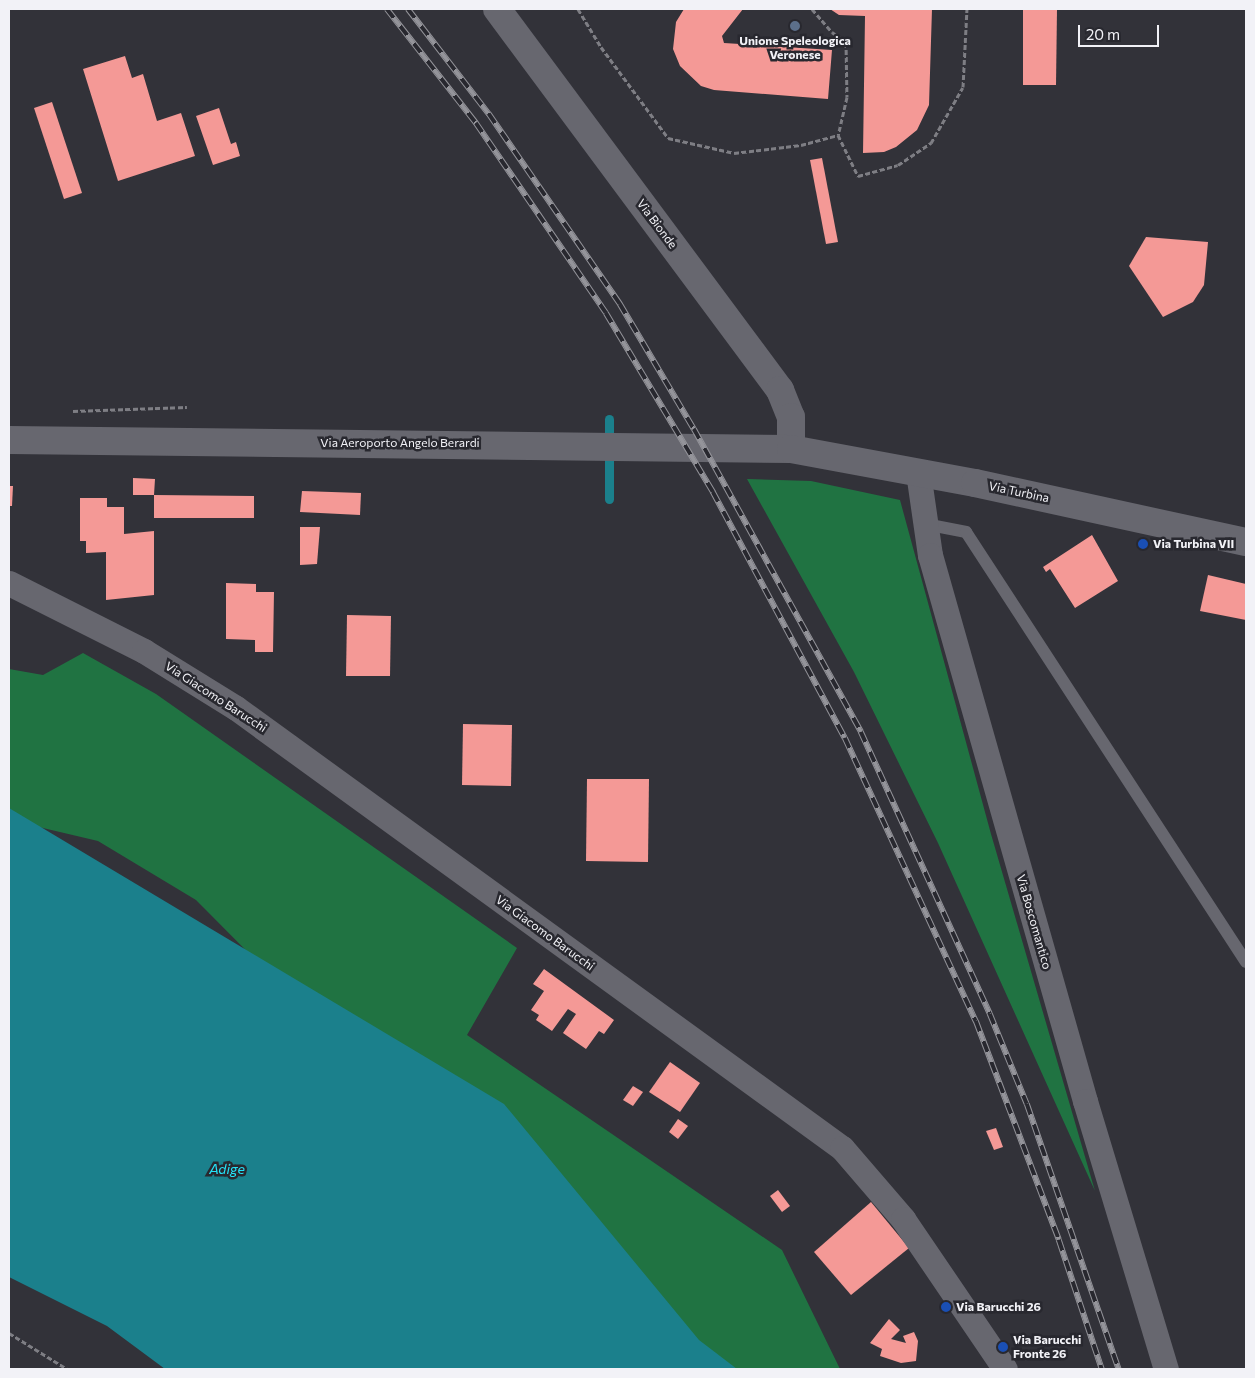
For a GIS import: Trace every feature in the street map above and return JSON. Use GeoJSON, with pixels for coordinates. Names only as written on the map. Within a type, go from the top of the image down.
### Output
{"type":"FeatureCollection","features":[{"type":"Feature","properties":{"kind":"street","name":"Via Bionde"},"geometry":{"type":"LineString","coordinates":[[497,9],[780,390],[791,417],[791,449]]}},
{"type":"Feature","properties":{"kind":"street","name":"Via Aeroporto Angelo Berardi"},"geometry":{"type":"LineString","coordinates":[[9,440],[791,449]]}},
{"type":"Feature","properties":{"kind":"street","name":"Via Turbina"},"geometry":{"type":"LineString","coordinates":[[791,449],[918,472],[1246,542]]}},
{"type":"Feature","properties":{"kind":"street","name":"Via Boscomantico"},"geometry":{"type":"LineString","coordinates":[[918,472],[930,555],[1079,1082],[1166,1369]]}},
{"type":"Feature","properties":{"kind":"street","name":"Via Giacomo Barucchi"},"geometry":{"type":"LineString","coordinates":[[9,583],[144,651],[236,708],[842,1148],[903,1219],[1005,1369]]}},
{"type":"Feature","properties":{"kind":"lane"},"geometry":{"type":"LineString","coordinates":[[925,524],[966,532],[1246,962]]}},
{"type":"Feature","properties":{"kind":"path"},"geometry":{"type":"LineString","coordinates":[[578,9],[601,47],[668,138],[734,153],[801,145],[838,135]]}},
{"type":"Feature","properties":{"kind":"path"},"geometry":{"type":"LineString","coordinates":[[812,9],[832,32],[846,42],[847,98],[838,135],[858,176],[898,165],[931,143],[963,87],[967,9]]}},
{"type":"Feature","properties":{"kind":"path"},"geometry":{"type":"LineString","coordinates":[[9,1333],[67,1369]]}},
{"type":"Feature","properties":{"kind":"green space"},"geometry":{"type":"Polygon","coordinates":[[[747,479],[811,481],[900,500],[991,834],[1095,1191],[938,843],[854,672],[747,479]]]}},
{"type":"Feature","properties":{"kind":"green space"},"geometry":{"type":"Polygon","coordinates":[[[83,653],[156,694],[517,948],[467,1035],[782,1250],[840,1369],[708,1369],[298,1003],[196,900],[98,841],[9,820],[9,669],[43,675],[83,653]]]}},
{"type":"Feature","properties":{"kind":"water","name":"Adige"},"geometry":{"type":"Polygon","coordinates":[[[9,808],[504,1104],[699,1340],[737,1369],[165,1369],[107,1326],[9,1277],[9,808]]]}},
{"type":"Feature","properties":{"kind":"building"},"geometry":{"type":"Polygon","coordinates":[[[684,9],[743,9],[722,36],[724,43],[832,50],[828,99],[714,90],[701,86],[680,66],[673,49],[676,22],[684,9]]]}},
{"type":"Feature","properties":{"kind":"building"},"geometry":{"type":"Polygon","coordinates":[[[830,9],[932,9],[929,105],[917,130],[896,147],[884,152],[863,153],[865,16],[839,15],[830,9]]]}},
{"type":"Feature","properties":{"kind":"building"},"geometry":{"type":"Polygon","coordinates":[[[1023,9],[1057,9],[1056,85],[1023,85],[1023,9]]]}},
{"type":"Feature","properties":{"kind":"building"},"geometry":{"type":"Polygon","coordinates":[[[125,56],[132,78],[143,74],[157,121],[181,113],[195,156],[118,181],[83,69],[125,56]]]}},
{"type":"Feature","properties":{"kind":"building"},"geometry":{"type":"Polygon","coordinates":[[[52,102],[82,193],[64,199],[34,108],[52,102]]]}},
{"type":"Feature","properties":{"kind":"building"},"geometry":{"type":"Polygon","coordinates":[[[219,108],[231,144],[236,142],[240,156],[213,165],[196,116],[219,108]]]}},
{"type":"Feature","properties":{"kind":"building"},"geometry":{"type":"Polygon","coordinates":[[[822,158],[838,242],[826,244],[810,160],[822,158]]]}},
{"type":"Feature","properties":{"kind":"building"},"geometry":{"type":"Polygon","coordinates":[[[1146,237],[1208,242],[1204,285],[1193,302],[1163,317],[1129,266],[1146,237]]]}},
{"type":"Feature","properties":{"kind":"building"},"geometry":{"type":"Polygon","coordinates":[[[133,478],[155,479],[154,495],[133,495],[133,478]]]}},
{"type":"Feature","properties":{"kind":"building"},"geometry":{"type":"Polygon","coordinates":[[[9,486],[13,486],[12,506],[9,506],[9,486]]]}},
{"type":"Feature","properties":{"kind":"building"},"geometry":{"type":"Polygon","coordinates":[[[302,491],[361,493],[360,515],[300,512],[302,491]]]}},
{"type":"Feature","properties":{"kind":"building"},"geometry":{"type":"Polygon","coordinates":[[[154,495],[254,496],[254,518],[154,518],[154,495]]]}},
{"type":"Feature","properties":{"kind":"building"},"geometry":{"type":"Polygon","coordinates":[[[80,498],[107,498],[107,507],[124,507],[124,534],[154,531],[154,595],[106,600],[106,552],[86,553],[86,541],[80,541],[80,498]]]}},
{"type":"Feature","properties":{"kind":"building"},"geometry":{"type":"Polygon","coordinates":[[[300,527],[320,527],[317,564],[300,565],[300,527]]]}},
{"type":"Feature","properties":{"kind":"building"},"geometry":{"type":"Polygon","coordinates":[[[1092,535],[1118,581],[1075,608],[1050,569],[1046,572],[1043,567],[1092,535]]]}},
{"type":"Feature","properties":{"kind":"building"},"geometry":{"type":"Polygon","coordinates":[[[1208,575],[1246,584],[1246,620],[1200,611],[1208,575]]]}},
{"type":"Feature","properties":{"kind":"building"},"geometry":{"type":"Polygon","coordinates":[[[226,583],[256,584],[256,592],[274,592],[273,652],[255,652],[255,640],[226,639],[226,583]]]}},
{"type":"Feature","properties":{"kind":"building"},"geometry":{"type":"Polygon","coordinates":[[[347,615],[391,616],[390,676],[346,676],[347,615]]]}},
{"type":"Feature","properties":{"kind":"building"},"geometry":{"type":"Polygon","coordinates":[[[463,724],[512,725],[511,786],[462,785],[463,724]]]}},
{"type":"Feature","properties":{"kind":"building"},"geometry":{"type":"Polygon","coordinates":[[[587,779],[649,779],[648,862],[586,861],[587,779]]]}},
{"type":"Feature","properties":{"kind":"building"},"geometry":{"type":"Polygon","coordinates":[[[544,969],[614,1020],[604,1034],[599,1031],[586,1049],[563,1033],[576,1014],[568,1009],[552,1031],[536,1020],[539,1015],[531,1010],[544,991],[533,984],[544,969]]]}},
{"type":"Feature","properties":{"kind":"building"},"geometry":{"type":"Polygon","coordinates":[[[670,1062],[700,1083],[680,1112],[649,1092],[670,1062]]]}},
{"type":"Feature","properties":{"kind":"building"},"geometry":{"type":"Polygon","coordinates":[[[633,1086],[643,1092],[633,1106],[623,1100],[633,1086]]]}},
{"type":"Feature","properties":{"kind":"building"},"geometry":{"type":"Polygon","coordinates":[[[678,1119],[688,1126],[678,1139],[669,1132],[678,1119]]]}},
{"type":"Feature","properties":{"kind":"building"},"geometry":{"type":"Polygon","coordinates":[[[996,1128],[1003,1147],[994,1150],[986,1131],[996,1128]]]}},
{"type":"Feature","properties":{"kind":"building"},"geometry":{"type":"Polygon","coordinates":[[[778,1190],[790,1206],[782,1212],[770,1196],[778,1190]]]}},
{"type":"Feature","properties":{"kind":"building"},"geometry":{"type":"Polygon","coordinates":[[[871,1202],[909,1248],[851,1295],[814,1252],[871,1202]]]}},
{"type":"Feature","properties":{"kind":"building"},"geometry":{"type":"Polygon","coordinates":[[[889,1319],[900,1330],[891,1339],[906,1343],[903,1336],[914,1332],[918,1341],[916,1361],[901,1363],[880,1356],[882,1349],[870,1343],[889,1319]]]}},
{"type":"Feature","properties":{"kind":"waterway"},"geometry":{"type":"LineString","coordinates":[[609,419],[609,499]]}},
{"type":"Feature","properties":{"kind":"railway"},"geometry":{"type":"LineString","coordinates":[[387,9],[476,123],[606,313],[713,492],[845,738],[976,1021],[1059,1240],[1102,1369]]}},
{"type":"Feature","properties":{"kind":"railway"},"geometry":{"type":"LineString","coordinates":[[408,9],[489,114],[620,304],[694,429],[861,732],[990,1014],[1027,1104],[1119,1369]]}},
{"type":"Feature","properties":{"kind":"place","name":"Unione Speleologica Veronese"},"geometry":{"type":"Point","coordinates":[795,26]}},
{"type":"Feature","properties":{"kind":"place","name":"Via Turbina VII"},"geometry":{"type":"Point","coordinates":[1143,544]}},
{"type":"Feature","properties":{"kind":"place","name":"Via Barucchi 26"},"geometry":{"type":"Point","coordinates":[946,1307]}},
{"type":"Feature","properties":{"kind":"place","name":"Via Barucchi Fronte 26"},"geometry":{"type":"Point","coordinates":[1003,1347]}}]}
